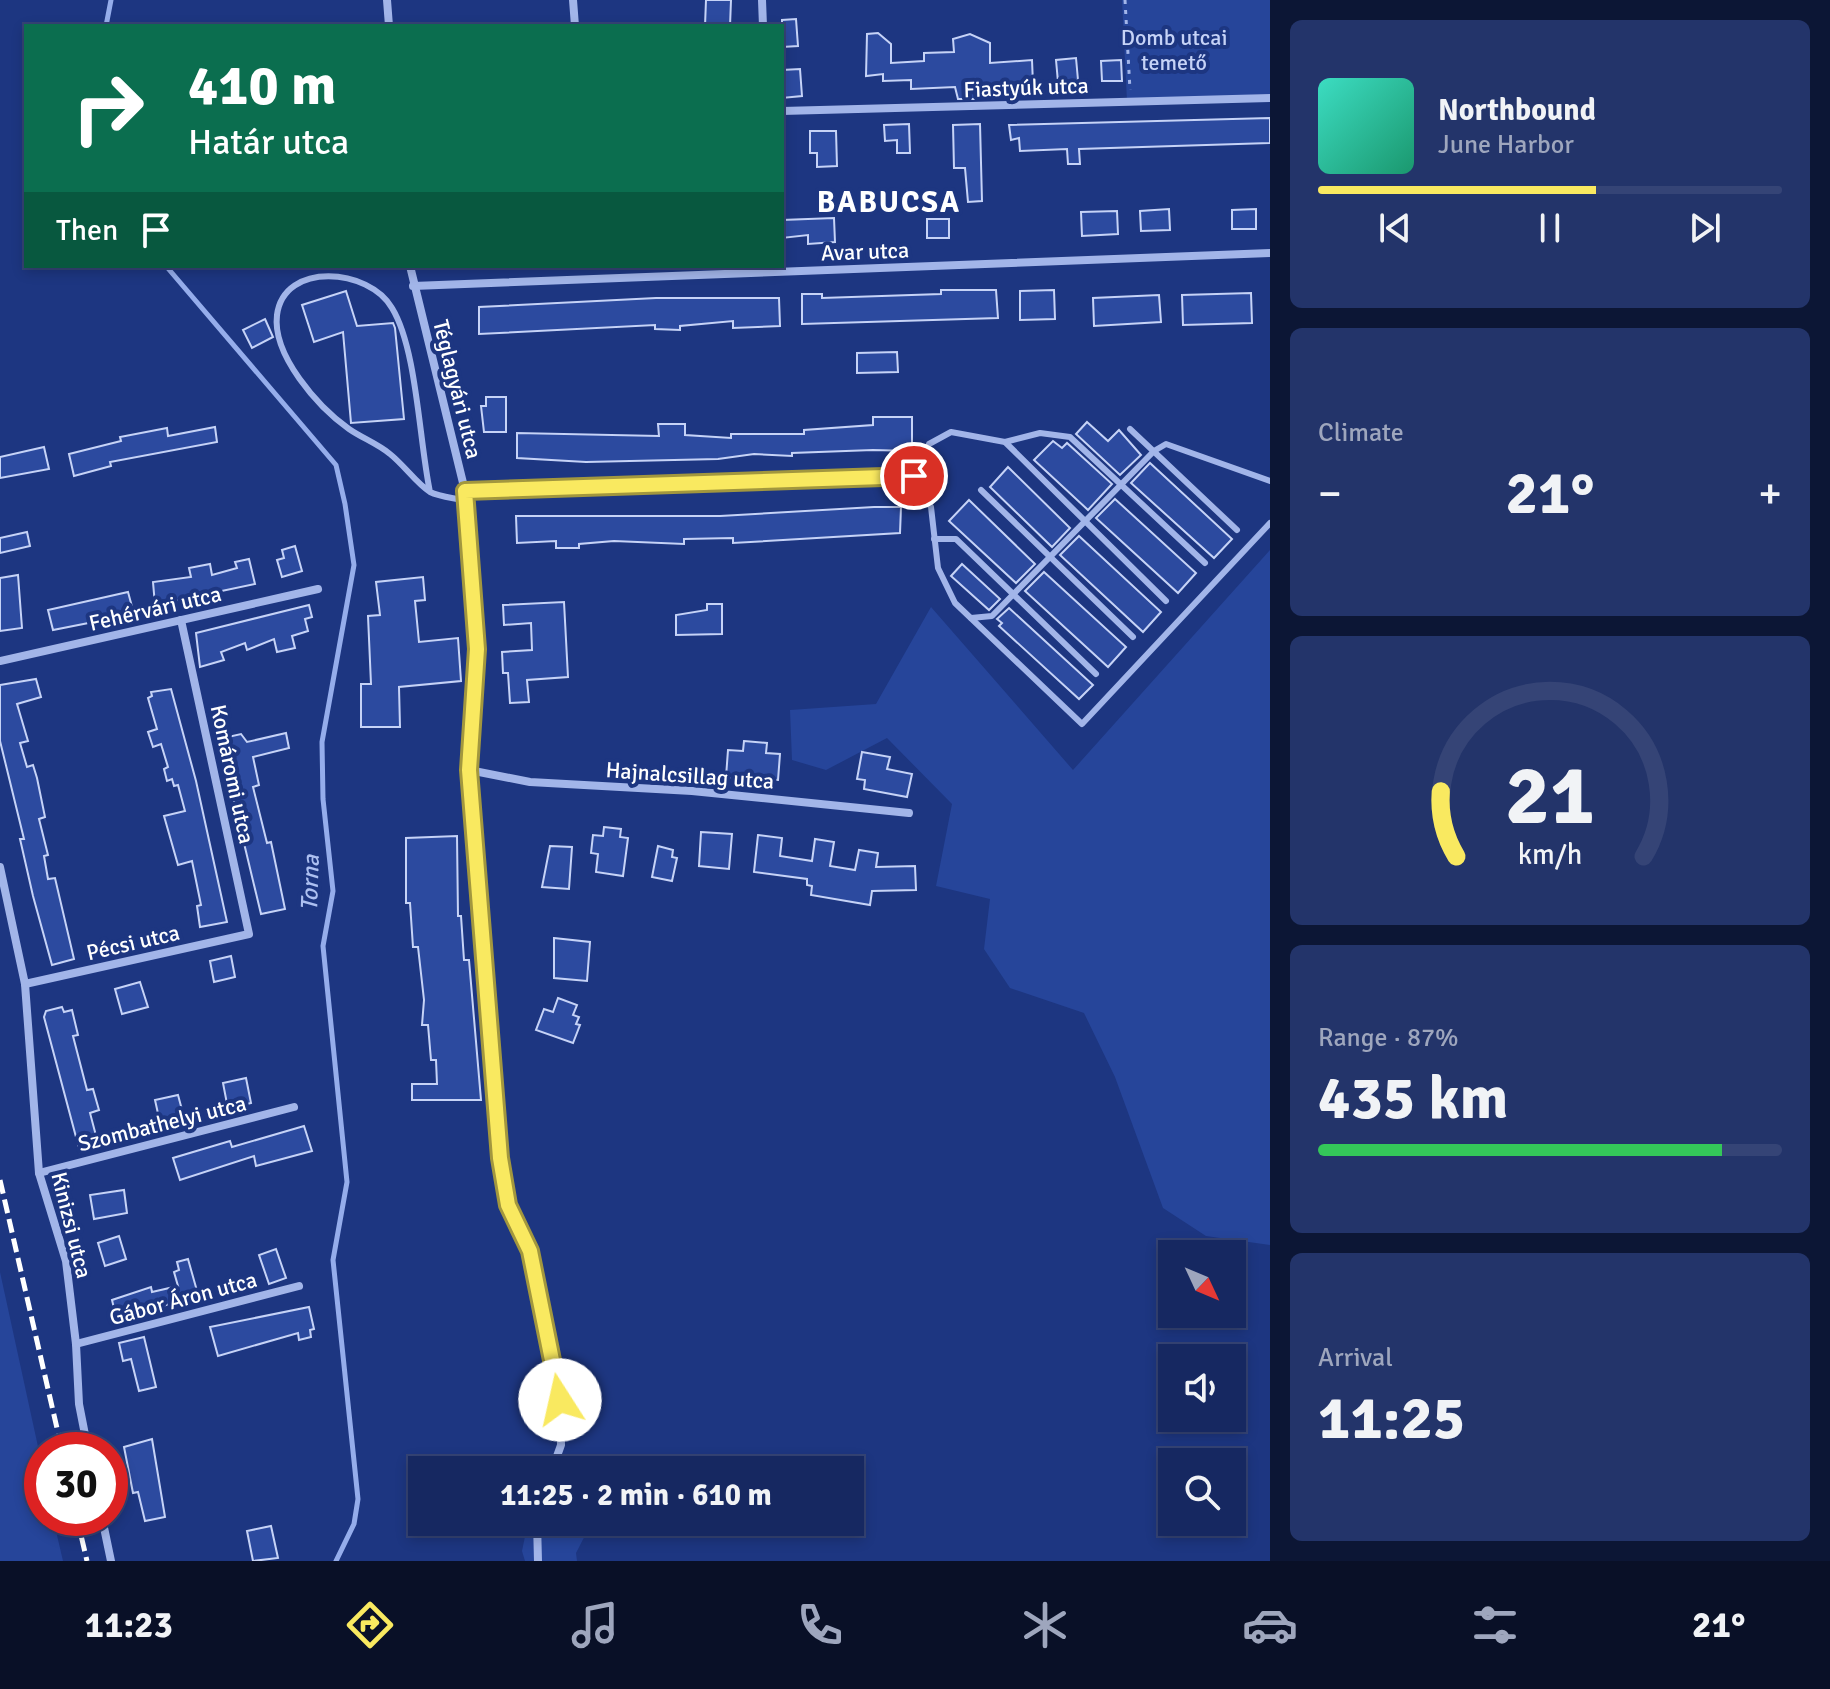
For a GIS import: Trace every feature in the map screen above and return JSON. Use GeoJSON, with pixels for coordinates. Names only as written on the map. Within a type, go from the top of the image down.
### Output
{"type":"FeatureCollection","features":[{"type":"Feature","properties":{"kind":"street"},"geometry":{"type":"LineString","coordinates":[[387,0],[389,24]]}},
{"type":"Feature","properties":{"kind":"street"},"geometry":{"type":"LineString","coordinates":[[573,0],[575,24]]}},
{"type":"Feature","properties":{"kind":"street"},"geometry":{"type":"LineString","coordinates":[[762,0],[763,24]]}},
{"type":"Feature","properties":{"kind":"street","name":"Fiastyúk utca"},"geometry":{"type":"LineString","coordinates":[[784,111],[1270,98]]}},
{"type":"Feature","properties":{"kind":"street","name":"Avar utca"},"geometry":{"type":"LineString","coordinates":[[413,286],[1270,253]]}},
{"type":"Feature","properties":{"kind":"street","name":"Téglagyári utca"},"geometry":{"type":"LineString","coordinates":[[410,268],[465,491],[477,649],[469,770],[500,1158],[508,1205],[530,1251],[560,1400],[561,1445],[557,1456]]}},
{"type":"Feature","properties":{"kind":"street"},"geometry":{"type":"LineString","coordinates":[[465,491],[914,476]]}},
{"type":"Feature","properties":{"kind":"street","name":"Fehérvári utca"},"geometry":{"type":"LineString","coordinates":[[0,661],[318,589]]}},
{"type":"Feature","properties":{"kind":"street","name":"Komáromi utca"},"geometry":{"type":"LineString","coordinates":[[181,620],[249,934]]}},
{"type":"Feature","properties":{"kind":"street","name":"Hajnalcsillag utca"},"geometry":{"type":"LineString","coordinates":[[469,770],[530,782],[692,791],[909,813]]}},
{"type":"Feature","properties":{"kind":"street","name":"Kinizsi utca"},"geometry":{"type":"LineString","coordinates":[[0,867],[25,984],[39,1173],[66,1261],[76,1344],[79,1404],[84,1432]]}},
{"type":"Feature","properties":{"kind":"street","name":"Pécsi utca"},"geometry":{"type":"LineString","coordinates":[[25,984],[249,934]]}},
{"type":"Feature","properties":{"kind":"street","name":"Szombathelyi utca"},"geometry":{"type":"LineString","coordinates":[[39,1173],[294,1107]]}},
{"type":"Feature","properties":{"kind":"street","name":"Gábor Áron utca"},"geometry":{"type":"LineString","coordinates":[[76,1344],[299,1286]]}},
{"type":"Feature","properties":{"kind":"street"},"geometry":{"type":"LineString","coordinates":[[106,1536],[111,1561]]}},
{"type":"Feature","properties":{"kind":"street"},"geometry":{"type":"LineString","coordinates":[[537,1536],[538,1561]]}},
{"type":"Feature","properties":{"kind":"lane"},"geometry":{"type":"LineString","coordinates":[[430,492],[407,340],[391,305],[366,281],[331,274],[305,282],[289,292],[277,313],[278,338],[308,392],[348,429],[384,449],[409,469],[430,492],[466,501]]}},
{"type":"Feature","properties":{"kind":"lane"},"geometry":{"type":"LineString","coordinates":[[1130,429],[1237,530]]}},
{"type":"Feature","properties":{"kind":"lane"},"geometry":{"type":"LineString","coordinates":[[1205,563],[1070,437],[1040,433],[1005,442],[951,432],[929,444],[914,476],[931,507],[938,568],[955,603],[1082,724],[1270,523]]}},
{"type":"Feature","properties":{"kind":"lane"},"geometry":{"type":"LineString","coordinates":[[1005,442],[1166,601]]}},
{"type":"Feature","properties":{"kind":"lane"},"geometry":{"type":"LineString","coordinates":[[971,618],[992,616],[1154,451],[1166,444],[1270,481]]}},
{"type":"Feature","properties":{"kind":"lane"},"geometry":{"type":"LineString","coordinates":[[981,490],[1133,637]]}},
{"type":"Feature","properties":{"kind":"lane"},"geometry":{"type":"LineString","coordinates":[[934,539],[956,539],[1096,674]]}},
{"type":"Feature","properties":{"kind":"path"},"geometry":{"type":"LineString","coordinates":[[1125,0],[1131,102]]}},
{"type":"Feature","properties":{"kind":"green space","name":"Domb utcai temető"},"geometry":{"type":"Polygon","coordinates":[[[1122,0],[1270,0],[1270,94],[1127,101],[1122,0]]]}},
{"type":"Feature","properties":{"kind":"green space"},"geometry":{"type":"Polygon","coordinates":[[[1270,550],[1270,1245],[1206,1236],[1163,1208],[1115,1077],[1084,1013],[1010,988],[984,949],[990,899],[936,886],[952,804],[887,738],[826,770],[792,760],[790,710],[876,704],[931,607],[1073,770],[1270,550]]]}},
{"type":"Feature","properties":{"kind":"green space"},"geometry":{"type":"Polygon","coordinates":[[[0,1272],[35,1432],[24,1432],[24,1536],[57,1536],[63,1561],[0,1561],[0,1272]]]}},
{"type":"Feature","properties":{"kind":"green space"},"geometry":{"type":"Polygon","coordinates":[[[525,1536],[585,1536],[576,1553],[577,1561],[525,1561],[522,1551],[525,1536]]]}},
{"type":"Feature","properties":{"kind":"building"},"geometry":{"type":"Polygon","coordinates":[[[706,0],[731,0],[730,24],[705,24],[706,0]]]}},
{"type":"Feature","properties":{"kind":"building"},"geometry":{"type":"Polygon","coordinates":[[[796,19],[798,46],[784,47],[782,20],[796,19]]]}},
{"type":"Feature","properties":{"kind":"building"},"geometry":{"type":"Polygon","coordinates":[[[878,33],[891,44],[891,63],[924,61],[924,53],[954,52],[953,39],[970,34],[990,43],[990,63],[1032,60],[1033,84],[976,89],[975,99],[958,99],[955,87],[911,89],[911,80],[883,81],[883,74],[866,76],[867,34],[878,33]]]}},
{"type":"Feature","properties":{"kind":"building"},"geometry":{"type":"Polygon","coordinates":[[[1076,58],[1078,80],[1058,82],[1056,60],[1076,58]]]}},
{"type":"Feature","properties":{"kind":"building"},"geometry":{"type":"Polygon","coordinates":[[[1121,60],[1122,81],[1102,81],[1101,61],[1121,60]]]}},
{"type":"Feature","properties":{"kind":"building"},"geometry":{"type":"Polygon","coordinates":[[[800,69],[802,96],[784,98],[784,70],[800,69]]]}},
{"type":"Feature","properties":{"kind":"building"},"geometry":{"type":"Polygon","coordinates":[[[1270,118],[1270,143],[1079,149],[1080,164],[1068,164],[1067,149],[1020,151],[1019,138],[1011,140],[1009,125],[1270,118]]]}},
{"type":"Feature","properties":{"kind":"building"},"geometry":{"type":"Polygon","coordinates":[[[909,124],[910,153],[897,153],[897,140],[885,141],[884,125],[909,124]]]}},
{"type":"Feature","properties":{"kind":"building"},"geometry":{"type":"Polygon","coordinates":[[[980,124],[982,201],[968,202],[965,168],[954,168],[953,125],[980,124]]]}},
{"type":"Feature","properties":{"kind":"building"},"geometry":{"type":"Polygon","coordinates":[[[810,131],[836,131],[837,166],[817,167],[817,153],[810,153],[810,131]]]}},
{"type":"Feature","properties":{"kind":"building"},"geometry":{"type":"Polygon","coordinates":[[[1169,209],[1170,230],[1141,231],[1140,211],[1169,209]]]}},
{"type":"Feature","properties":{"kind":"building"},"geometry":{"type":"Polygon","coordinates":[[[1256,209],[1256,229],[1232,229],[1232,210],[1256,209]]]}},
{"type":"Feature","properties":{"kind":"building"},"geometry":{"type":"Polygon","coordinates":[[[1117,211],[1118,234],[1082,236],[1081,212],[1117,211]]]}},
{"type":"Feature","properties":{"kind":"building"},"geometry":{"type":"Polygon","coordinates":[[[834,218],[835,242],[808,244],[808,235],[784,238],[784,220],[834,218]]]}},
{"type":"Feature","properties":{"kind":"building"},"geometry":{"type":"Polygon","coordinates":[[[927,219],[949,219],[949,238],[927,238],[927,219]]]}},
{"type":"Feature","properties":{"kind":"building"},"geometry":{"type":"Polygon","coordinates":[[[941,290],[996,290],[998,318],[802,324],[802,294],[822,294],[822,298],[941,294],[941,290]]]}},
{"type":"Feature","properties":{"kind":"building"},"geometry":{"type":"Polygon","coordinates":[[[1054,290],[1055,319],[1020,320],[1020,291],[1054,290]]]}},
{"type":"Feature","properties":{"kind":"building"},"geometry":{"type":"Polygon","coordinates":[[[346,291],[357,326],[393,323],[404,419],[351,423],[343,332],[314,342],[302,305],[346,291]]]}},
{"type":"Feature","properties":{"kind":"building"},"geometry":{"type":"Polygon","coordinates":[[[1251,293],[1252,323],[1183,325],[1182,295],[1251,293]]]}},
{"type":"Feature","properties":{"kind":"building"},"geometry":{"type":"Polygon","coordinates":[[[1159,295],[1161,322],[1094,326],[1093,298],[1159,295]]]}},
{"type":"Feature","properties":{"kind":"building"},"geometry":{"type":"Polygon","coordinates":[[[656,298],[779,298],[780,326],[733,328],[733,321],[680,326],[680,330],[655,329],[655,325],[479,334],[479,307],[656,298]]]}},
{"type":"Feature","properties":{"kind":"building"},"geometry":{"type":"Polygon","coordinates":[[[265,319],[273,337],[252,348],[243,330],[265,319]]]}},
{"type":"Feature","properties":{"kind":"building"},"geometry":{"type":"Polygon","coordinates":[[[897,352],[898,372],[857,373],[857,353],[897,352]]]}},
{"type":"Feature","properties":{"kind":"building"},"geometry":{"type":"Polygon","coordinates":[[[486,397],[506,397],[506,432],[484,432],[481,406],[486,406],[486,397]]]}},
{"type":"Feature","properties":{"kind":"building"},"geometry":{"type":"Polygon","coordinates":[[[873,417],[912,417],[912,451],[586,462],[517,458],[517,433],[659,436],[658,424],[685,424],[685,435],[731,438],[731,434],[804,434],[804,430],[873,425],[873,417]]]}},
{"type":"Feature","properties":{"kind":"building"},"geometry":{"type":"Polygon","coordinates":[[[1087,422],[1108,441],[1119,430],[1141,455],[1120,475],[1076,434],[1087,422]]]}},
{"type":"Feature","properties":{"kind":"building"},"geometry":{"type":"Polygon","coordinates":[[[215,427],[217,442],[110,462],[111,466],[74,476],[69,454],[121,441],[120,437],[167,428],[168,436],[215,427]]]}},
{"type":"Feature","properties":{"kind":"building"},"geometry":{"type":"Polygon","coordinates":[[[1053,441],[1062,448],[1067,443],[1112,484],[1088,510],[1034,460],[1053,441]]]}},
{"type":"Feature","properties":{"kind":"building"},"geometry":{"type":"Polygon","coordinates":[[[44,447],[49,469],[0,478],[0,457],[44,447]]]}},
{"type":"Feature","properties":{"kind":"building"},"geometry":{"type":"Polygon","coordinates":[[[1150,463],[1232,539],[1214,558],[1131,483],[1150,463]]]}},
{"type":"Feature","properties":{"kind":"building"},"geometry":{"type":"Polygon","coordinates":[[[1008,467],[1070,528],[1052,547],[990,487],[1008,467]]]}},
{"type":"Feature","properties":{"kind":"building"},"geometry":{"type":"Polygon","coordinates":[[[1115,499],[1196,573],[1178,593],[1096,518],[1115,499]]]}},
{"type":"Feature","properties":{"kind":"building"},"geometry":{"type":"Polygon","coordinates":[[[969,500],[1035,564],[1016,583],[949,521],[969,500]]]}},
{"type":"Feature","properties":{"kind":"building"},"geometry":{"type":"Polygon","coordinates":[[[901,507],[900,533],[733,543],[733,538],[684,539],[684,544],[614,541],[579,544],[579,548],[556,548],[556,541],[517,543],[516,516],[720,516],[901,507]]]}},
{"type":"Feature","properties":{"kind":"building"},"geometry":{"type":"Polygon","coordinates":[[[27,532],[30,546],[0,553],[0,538],[27,532]]]}},
{"type":"Feature","properties":{"kind":"building"},"geometry":{"type":"Polygon","coordinates":[[[1079,536],[1161,612],[1143,632],[1060,555],[1079,536]]]}},
{"type":"Feature","properties":{"kind":"building"},"geometry":{"type":"Polygon","coordinates":[[[295,546],[302,571],[282,577],[277,560],[284,558],[282,550],[295,546]]]}},
{"type":"Feature","properties":{"kind":"building"},"geometry":{"type":"Polygon","coordinates":[[[249,559],[255,584],[155,605],[153,582],[191,577],[189,568],[210,564],[212,575],[237,568],[235,562],[249,559]]]}},
{"type":"Feature","properties":{"kind":"building"},"geometry":{"type":"Polygon","coordinates":[[[962,564],[1000,599],[989,610],[951,576],[962,564]]]}},
{"type":"Feature","properties":{"kind":"building"},"geometry":{"type":"Polygon","coordinates":[[[1044,572],[1126,647],[1108,667],[1025,591],[1044,572]]]}},
{"type":"Feature","properties":{"kind":"building"},"geometry":{"type":"Polygon","coordinates":[[[18,575],[22,628],[0,631],[0,578],[18,575]]]}},
{"type":"Feature","properties":{"kind":"building"},"geometry":{"type":"Polygon","coordinates":[[[423,577],[425,600],[415,601],[419,642],[458,638],[461,681],[399,687],[400,727],[361,727],[361,684],[371,684],[368,616],[380,615],[376,582],[423,577]]]}},
{"type":"Feature","properties":{"kind":"building"},"geometry":{"type":"Polygon","coordinates":[[[128,592],[134,614],[53,630],[48,610],[128,592]]]}},
{"type":"Feature","properties":{"kind":"building"},"geometry":{"type":"Polygon","coordinates":[[[564,602],[568,677],[527,680],[529,702],[510,703],[508,673],[503,673],[502,652],[532,650],[531,623],[504,625],[503,605],[564,602]]]}},
{"type":"Feature","properties":{"kind":"building"},"geometry":{"type":"Polygon","coordinates":[[[707,604],[722,604],[722,634],[676,635],[676,615],[707,610],[707,604]]]}},
{"type":"Feature","properties":{"kind":"building"},"geometry":{"type":"Polygon","coordinates":[[[309,605],[312,617],[305,619],[308,631],[292,636],[295,648],[277,652],[274,639],[247,650],[245,643],[221,652],[224,660],[200,667],[196,633],[309,605]]]}},
{"type":"Feature","properties":{"kind":"building"},"geometry":{"type":"Polygon","coordinates":[[[1009,608],[1093,685],[1079,699],[999,626],[1002,623],[997,619],[1009,608]]]}},
{"type":"Feature","properties":{"kind":"building"},"geometry":{"type":"Polygon","coordinates":[[[36,679],[41,697],[17,704],[28,741],[20,743],[27,767],[33,765],[37,778],[45,817],[39,819],[48,855],[44,856],[48,879],[55,878],[74,959],[52,965],[33,896],[20,839],[24,839],[0,741],[0,685],[36,679]]]}},
{"type":"Feature","properties":{"kind":"building"},"geometry":{"type":"Polygon","coordinates":[[[171,689],[196,781],[227,922],[200,927],[197,906],[201,905],[192,861],[178,865],[164,816],[185,811],[178,785],[174,786],[172,779],[167,781],[164,769],[168,767],[161,744],[153,747],[148,732],[157,729],[148,698],[152,696],[151,692],[171,689]]]}},
{"type":"Feature","properties":{"kind":"building"},"geometry":{"type":"Polygon","coordinates":[[[286,733],[289,748],[253,757],[259,785],[253,787],[267,843],[271,842],[285,909],[261,914],[219,739],[241,734],[247,742],[286,733]]]}},
{"type":"Feature","properties":{"kind":"building"},"geometry":{"type":"Polygon","coordinates":[[[744,741],[767,743],[766,753],[780,754],[778,780],[726,777],[728,750],[743,751],[744,741]]]}},
{"type":"Feature","properties":{"kind":"building"},"geometry":{"type":"Polygon","coordinates":[[[862,752],[890,757],[887,769],[912,774],[907,797],[864,789],[865,780],[857,779],[862,752]]]}},
{"type":"Feature","properties":{"kind":"building"},"geometry":{"type":"Polygon","coordinates":[[[604,827],[621,829],[620,837],[628,838],[623,876],[596,872],[598,854],[591,853],[593,835],[603,836],[604,827]]]}},
{"type":"Feature","properties":{"kind":"building"},"geometry":{"type":"Polygon","coordinates":[[[701,832],[732,834],[729,869],[699,866],[701,832]]]}},
{"type":"Feature","properties":{"kind":"building"},"geometry":{"type":"Polygon","coordinates":[[[758,835],[782,838],[780,856],[812,861],[815,839],[834,842],[830,866],[855,870],[859,850],[878,853],[876,867],[915,866],[916,890],[872,891],[870,905],[811,895],[812,886],[807,885],[807,879],[754,872],[758,835]]]}},
{"type":"Feature","properties":{"kind":"building"},"geometry":{"type":"Polygon","coordinates":[[[457,836],[458,916],[461,916],[464,960],[469,960],[481,1100],[412,1100],[412,1084],[437,1084],[436,1060],[431,1060],[428,1025],[422,1025],[424,1000],[418,947],[413,947],[410,903],[406,903],[406,838],[457,836]]]}},
{"type":"Feature","properties":{"kind":"building"},"geometry":{"type":"Polygon","coordinates":[[[550,846],[572,847],[569,889],[542,887],[550,846]]]}},
{"type":"Feature","properties":{"kind":"building"},"geometry":{"type":"Polygon","coordinates":[[[658,846],[673,850],[672,857],[677,858],[672,881],[652,877],[658,846]]]}},
{"type":"Feature","properties":{"kind":"building"},"geometry":{"type":"Polygon","coordinates":[[[554,938],[590,942],[587,981],[554,978],[554,938]]]}},
{"type":"Feature","properties":{"kind":"building"},"geometry":{"type":"Polygon","coordinates":[[[231,956],[235,977],[214,982],[210,961],[231,956]]]}},
{"type":"Feature","properties":{"kind":"building"},"geometry":{"type":"Polygon","coordinates":[[[140,982],[148,1007],[122,1014],[115,989],[140,982]]]}},
{"type":"Feature","properties":{"kind":"building"},"geometry":{"type":"Polygon","coordinates":[[[558,998],[577,1005],[573,1015],[579,1017],[576,1024],[580,1025],[573,1043],[536,1030],[544,1009],[553,1012],[558,998]]]}},
{"type":"Feature","properties":{"kind":"building"},"geometry":{"type":"Polygon","coordinates":[[[62,1007],[64,1012],[72,1010],[78,1035],[73,1036],[87,1090],[93,1089],[99,1110],[90,1113],[99,1147],[80,1152],[44,1017],[46,1011],[62,1007]]]}},
{"type":"Feature","properties":{"kind":"building"},"geometry":{"type":"Polygon","coordinates":[[[246,1078],[251,1103],[228,1109],[223,1083],[246,1078]]]}},
{"type":"Feature","properties":{"kind":"building"},"geometry":{"type":"Polygon","coordinates":[[[178,1095],[185,1121],[161,1127],[155,1100],[178,1095]]]}},
{"type":"Feature","properties":{"kind":"building"},"geometry":{"type":"Polygon","coordinates":[[[304,1126],[312,1151],[256,1166],[254,1156],[180,1180],[173,1158],[230,1141],[232,1147],[304,1126]]]}},
{"type":"Feature","properties":{"kind":"building"},"geometry":{"type":"Polygon","coordinates":[[[124,1190],[127,1213],[94,1219],[90,1195],[124,1190]]]}},
{"type":"Feature","properties":{"kind":"building"},"geometry":{"type":"Polygon","coordinates":[[[119,1236],[126,1259],[105,1266],[98,1243],[119,1236]]]}},
{"type":"Feature","properties":{"kind":"building"},"geometry":{"type":"Polygon","coordinates":[[[276,1249],[286,1278],[269,1284],[259,1255],[276,1249]]]}},
{"type":"Feature","properties":{"kind":"building"},"geometry":{"type":"Polygon","coordinates":[[[188,1259],[199,1298],[138,1311],[139,1315],[117,1321],[112,1300],[151,1287],[152,1292],[178,1286],[174,1272],[179,1270],[177,1262],[188,1259]]]}},
{"type":"Feature","properties":{"kind":"building"},"geometry":{"type":"Polygon","coordinates":[[[309,1307],[314,1329],[310,1330],[311,1337],[299,1340],[298,1333],[218,1356],[210,1327],[309,1307]]]}},
{"type":"Feature","properties":{"kind":"building"},"geometry":{"type":"Polygon","coordinates":[[[144,1337],[156,1387],[139,1391],[131,1359],[123,1361],[119,1343],[144,1337]]]}},
{"type":"Feature","properties":{"kind":"building"},"geometry":{"type":"Polygon","coordinates":[[[152,1439],[165,1517],[145,1521],[138,1492],[133,1493],[128,1446],[152,1439]]]}},
{"type":"Feature","properties":{"kind":"building"},"geometry":{"type":"Polygon","coordinates":[[[271,1526],[278,1558],[253,1561],[247,1531],[271,1526]]]}},
{"type":"Feature","properties":{"kind":"waterway","name":"Torna"},"geometry":{"type":"LineString","coordinates":[[106,24],[111,0]]}},
{"type":"Feature","properties":{"kind":"waterway","name":"Torna"},"geometry":{"type":"LineString","coordinates":[[168,268],[336,465],[354,565],[322,742],[323,799],[333,891],[323,946],[347,1182],[333,1260],[358,1499],[354,1524],[336,1561]]}},
{"type":"Feature","properties":{"kind":"railway"},"geometry":{"type":"LineString","coordinates":[[0,1180],[58,1432]]}},
{"type":"Feature","properties":{"kind":"railway"},"geometry":{"type":"LineString","coordinates":[[81,1536],[87,1561]]}},
{"type":"Feature","properties":{"kind":"district","name":"BABUCSA"},"geometry":{"type":"Point","coordinates":[889,202]}},
{"type":"Feature","properties":{"kind":"route"},"geometry":{"type":"LineString","coordinates":[[560,1400],[530,1251],[508,1205],[500,1158],[469,770],[477,649],[465,491],[914,476]]}}]}
